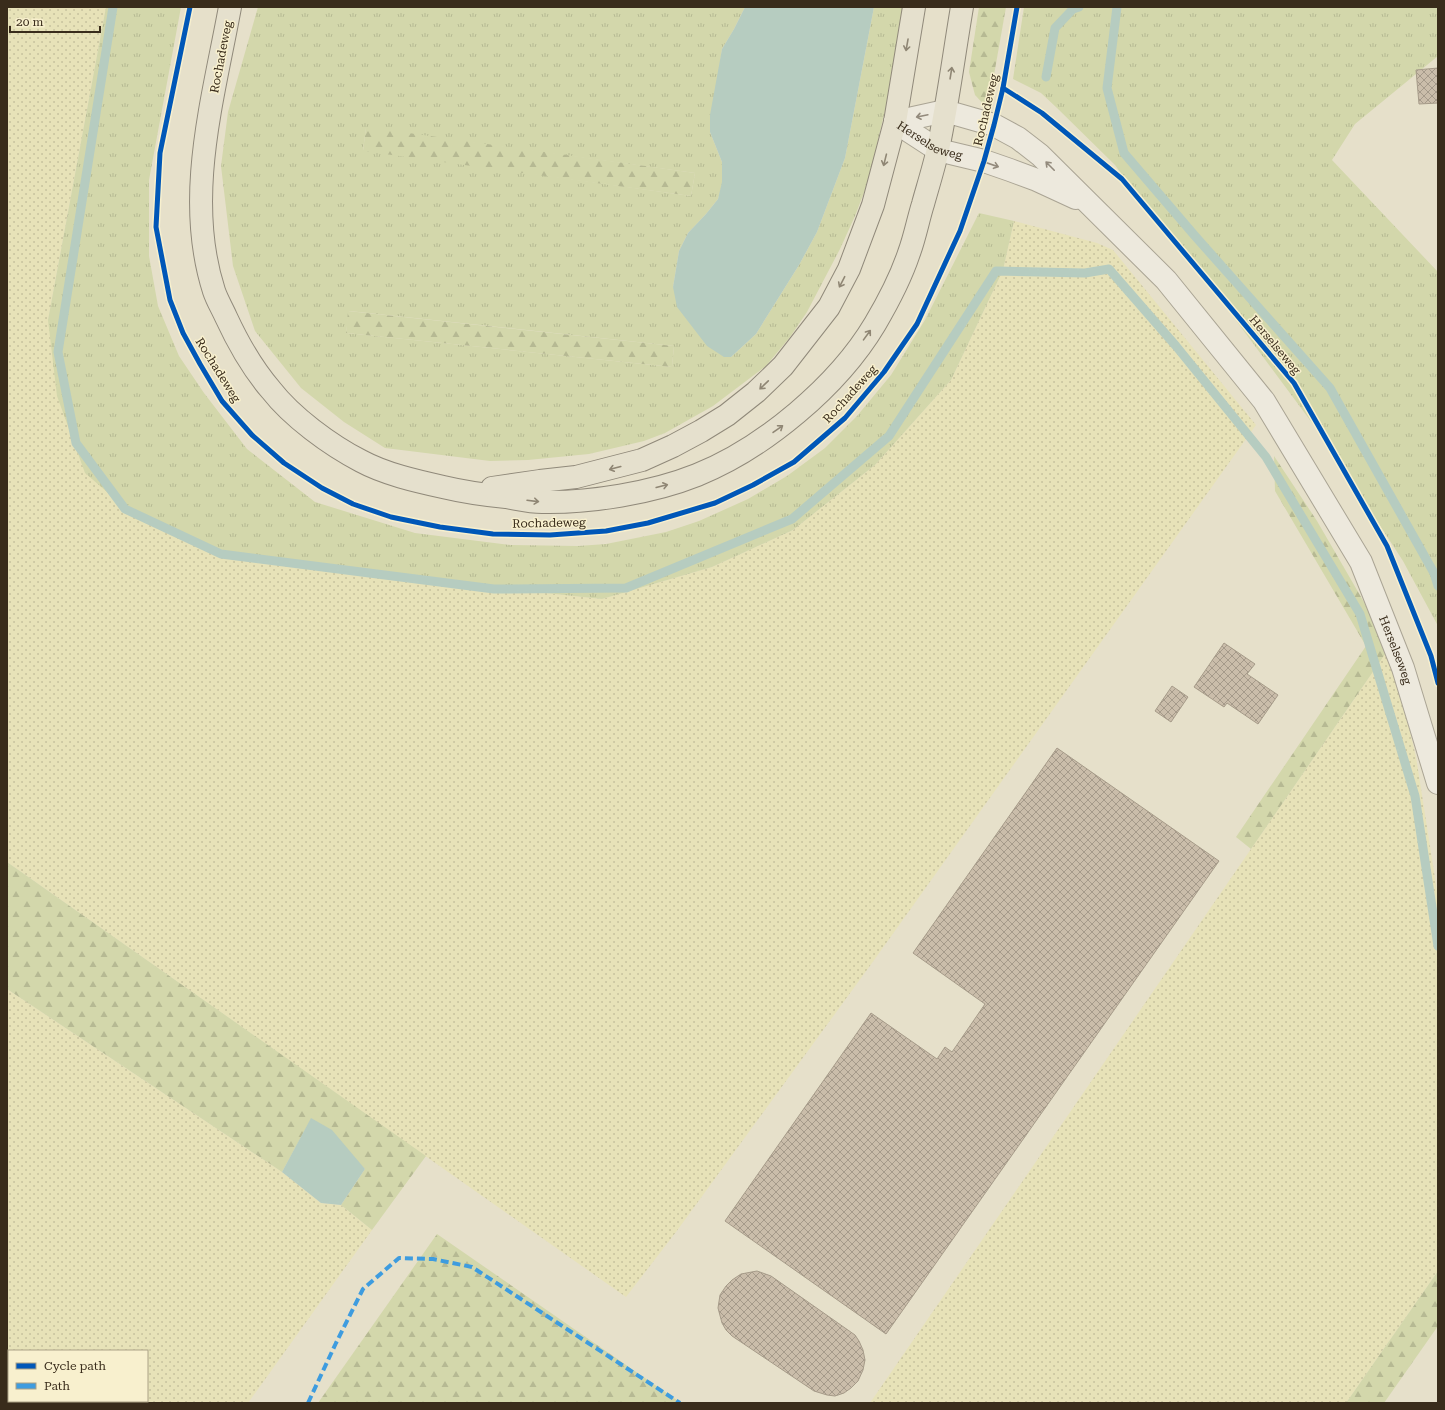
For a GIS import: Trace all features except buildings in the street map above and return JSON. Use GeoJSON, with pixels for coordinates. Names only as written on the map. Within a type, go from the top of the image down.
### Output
{"type":"FeatureCollection","features":[{"type":"Feature","properties":{"kind":"main road","name":"Rochadeweg"},"geometry":{"type":"LineString","coordinates":[[230,7],[203,152],[201,223],[206,258],[215,292],[236,340],[272,392],[290,410],[335,446],[364,463],[412,480],[467,492],[540,502],[620,496],[666,486],[697,475],[726,461],[784,425],[829,382],[853,354],[874,325],[893,290],[910,253],[938,150],[962,7]]}},
{"type":"Feature","properties":{"kind":"main road","name":"Rochadeweg"},"geometry":{"type":"LineString","coordinates":[[467,492],[576,477],[642,460],[673,446],[727,415],[756,392],[783,366],[809,335],[829,307],[849,269],[873,205],[894,122],[914,7]]}},
{"type":"Feature","properties":{"kind":"street","name":"Herselseweg"},"geometry":{"type":"LineString","coordinates":[[894,122],[945,111],[994,125],[1018,138],[1040,155],[1166,280],[1264,401],[1361,562],[1403,668],[1438,783]]}},
{"type":"Feature","properties":{"kind":"street","name":"Herselseweg"},"geometry":{"type":"LineString","coordinates":[[894,122],[938,150],[984,161],[1010,170],[1037,180],[1088,203]]}},
{"type":"Feature","properties":{"kind":"shaded area"},"geometry":{"type":"Polygon","coordinates":[[[7,7],[106,7],[48,320],[309,568],[602,599],[712,567],[793,530],[875,465],[951,380],[1003,270],[1014,221],[1097,243],[1113,250],[1256,425],[872,963],[676,1232],[626,1297],[7,862],[7,7]]]}},
{"type":"Feature","properties":{"kind":"shaded area"},"geometry":{"type":"Polygon","coordinates":[[[745,7],[874,7],[845,158],[817,232],[799,265],[756,334],[731,357],[724,357],[707,346],[677,307],[673,287],[679,251],[688,233],[718,199],[722,182],[722,162],[710,132],[710,115],[722,49],[745,7]]]}},
{"type":"Feature","properties":{"kind":"shaded area"},"geometry":{"type":"Polygon","coordinates":[[[1390,647],[1416,757],[1438,897],[1438,1271],[1346,1403],[870,1403],[1390,647]]]}},
{"type":"Feature","properties":{"kind":"shaded area"},"geometry":{"type":"Polygon","coordinates":[[[7,989],[282,1172],[321,1203],[341,1205],[372,1230],[248,1403],[7,1403],[7,989]]]}},
{"type":"Feature","properties":{"kind":"shaded area"},"geometry":{"type":"Polygon","coordinates":[[[311,1118],[332,1130],[365,1169],[341,1205],[321,1203],[282,1172],[311,1118]]]}},
{"type":"Feature","properties":{"kind":"green space"},"geometry":{"type":"Polygon","coordinates":[[[106,7],[181,7],[149,180],[149,256],[158,306],[179,356],[204,393],[247,449],[315,502],[415,533],[511,545],[578,546],[606,544],[666,532],[699,521],[748,499],[787,476],[825,448],[857,416],[891,375],[925,320],[979,213],[1014,221],[1003,270],[951,380],[875,465],[793,530],[712,567],[602,599],[309,568],[213,553],[136,517],[85,473],[57,396],[48,320],[106,7]]]}},
{"type":"Feature","properties":{"kind":"green space"},"geometry":{"type":"Polygon","coordinates":[[[258,7],[745,7],[722,49],[710,132],[722,162],[723,182],[718,199],[688,233],[679,251],[673,287],[731,357],[756,334],[799,265],[817,232],[845,158],[874,7],[904,7],[888,98],[868,182],[840,249],[807,312],[790,337],[766,366],[713,406],[665,433],[644,441],[589,454],[528,460],[490,461],[385,448],[344,422],[301,388],[255,331],[233,266],[221,166],[228,112],[258,7]],[[366,128],[363,150],[691,196],[695,173],[366,128]],[[349,311],[346,333],[672,367],[674,346],[349,311]]]}},
{"type":"Feature","properties":{"kind":"green space"},"geometry":{"type":"Polygon","coordinates":[[[979,7],[1006,7],[988,109],[975,95],[969,72],[979,7]]]}},
{"type":"Feature","properties":{"kind":"green space"},"geometry":{"type":"Polygon","coordinates":[[[1024,7],[1438,7],[1438,56],[1355,124],[1332,160],[1438,272],[1438,626],[1403,561],[1321,435],[1212,288],[1140,200],[1115,165],[1041,93],[1013,79],[1024,7]]]}},
{"type":"Feature","properties":{"kind":"green space"},"geometry":{"type":"Polygon","coordinates":[[[366,127],[695,173],[691,196],[363,151],[366,127]]]}},
{"type":"Feature","properties":{"kind":"green space"},"geometry":{"type":"Polygon","coordinates":[[[348,311],[674,346],[672,367],[346,333],[348,311]]]}},
{"type":"Feature","properties":{"kind":"green space"},"geometry":{"type":"Polygon","coordinates":[[[1274,456],[1317,521],[1390,647],[1251,849],[1236,837],[1366,646],[1275,491],[1274,456]]]}},
{"type":"Feature","properties":{"kind":"green space"},"geometry":{"type":"Polygon","coordinates":[[[7,862],[426,1156],[372,1230],[341,1205],[365,1169],[311,1119],[282,1172],[7,989],[7,862]]]}},
{"type":"Feature","properties":{"kind":"green space"},"geometry":{"type":"Polygon","coordinates":[[[437,1234],[681,1403],[318,1403],[437,1234]]]}},
{"type":"Feature","properties":{"kind":"green space"},"geometry":{"type":"Polygon","coordinates":[[[1438,1271],[1438,1326],[1384,1403],[1346,1403],[1438,1271]]]}},
{"type":"Feature","properties":{"kind":"waterway"},"geometry":{"type":"LineString","coordinates":[[113,7],[58,352],[76,443],[125,509],[221,554],[494,589],[626,588],[792,519],[889,436],[996,271],[1085,273],[1109,269],[1176,346],[1266,457],[1360,614],[1415,796],[1438,946]]}},
{"type":"Feature","properties":{"kind":"waterway"},"geometry":{"type":"LineString","coordinates":[[1046,77],[1055,28],[1073,9],[1079,7]]}},
{"type":"Feature","properties":{"kind":"waterway"},"geometry":{"type":"LineString","coordinates":[[1117,7],[1107,88],[1124,153],[1195,236],[1330,388],[1434,573],[1438,586]]}},
{"type":"Feature","properties":{"kind":"marked path"},"geometry":{"type":"LineString","coordinates":[[308,1403],[363,1289],[399,1258],[433,1259],[472,1267],[680,1403]]}},
{"type":"Feature","properties":{"kind":"cycle path"},"geometry":{"type":"LineString","coordinates":[[190,7],[160,153],[156,227],[170,300],[183,333],[222,401],[252,435],[284,463],[322,488],[353,504],[391,517],[440,527],[493,534],[550,535],[606,531],[648,523],[715,503],[753,485],[794,462],[845,418],[884,372],[917,324],[960,231],[984,161],[994,125],[1003,88],[1017,7]]}},
{"type":"Feature","properties":{"kind":"cycle path"},"geometry":{"type":"LineString","coordinates":[[1003,88],[1042,113],[1122,179],[1294,383],[1387,546],[1431,656],[1438,683]]}}]}
